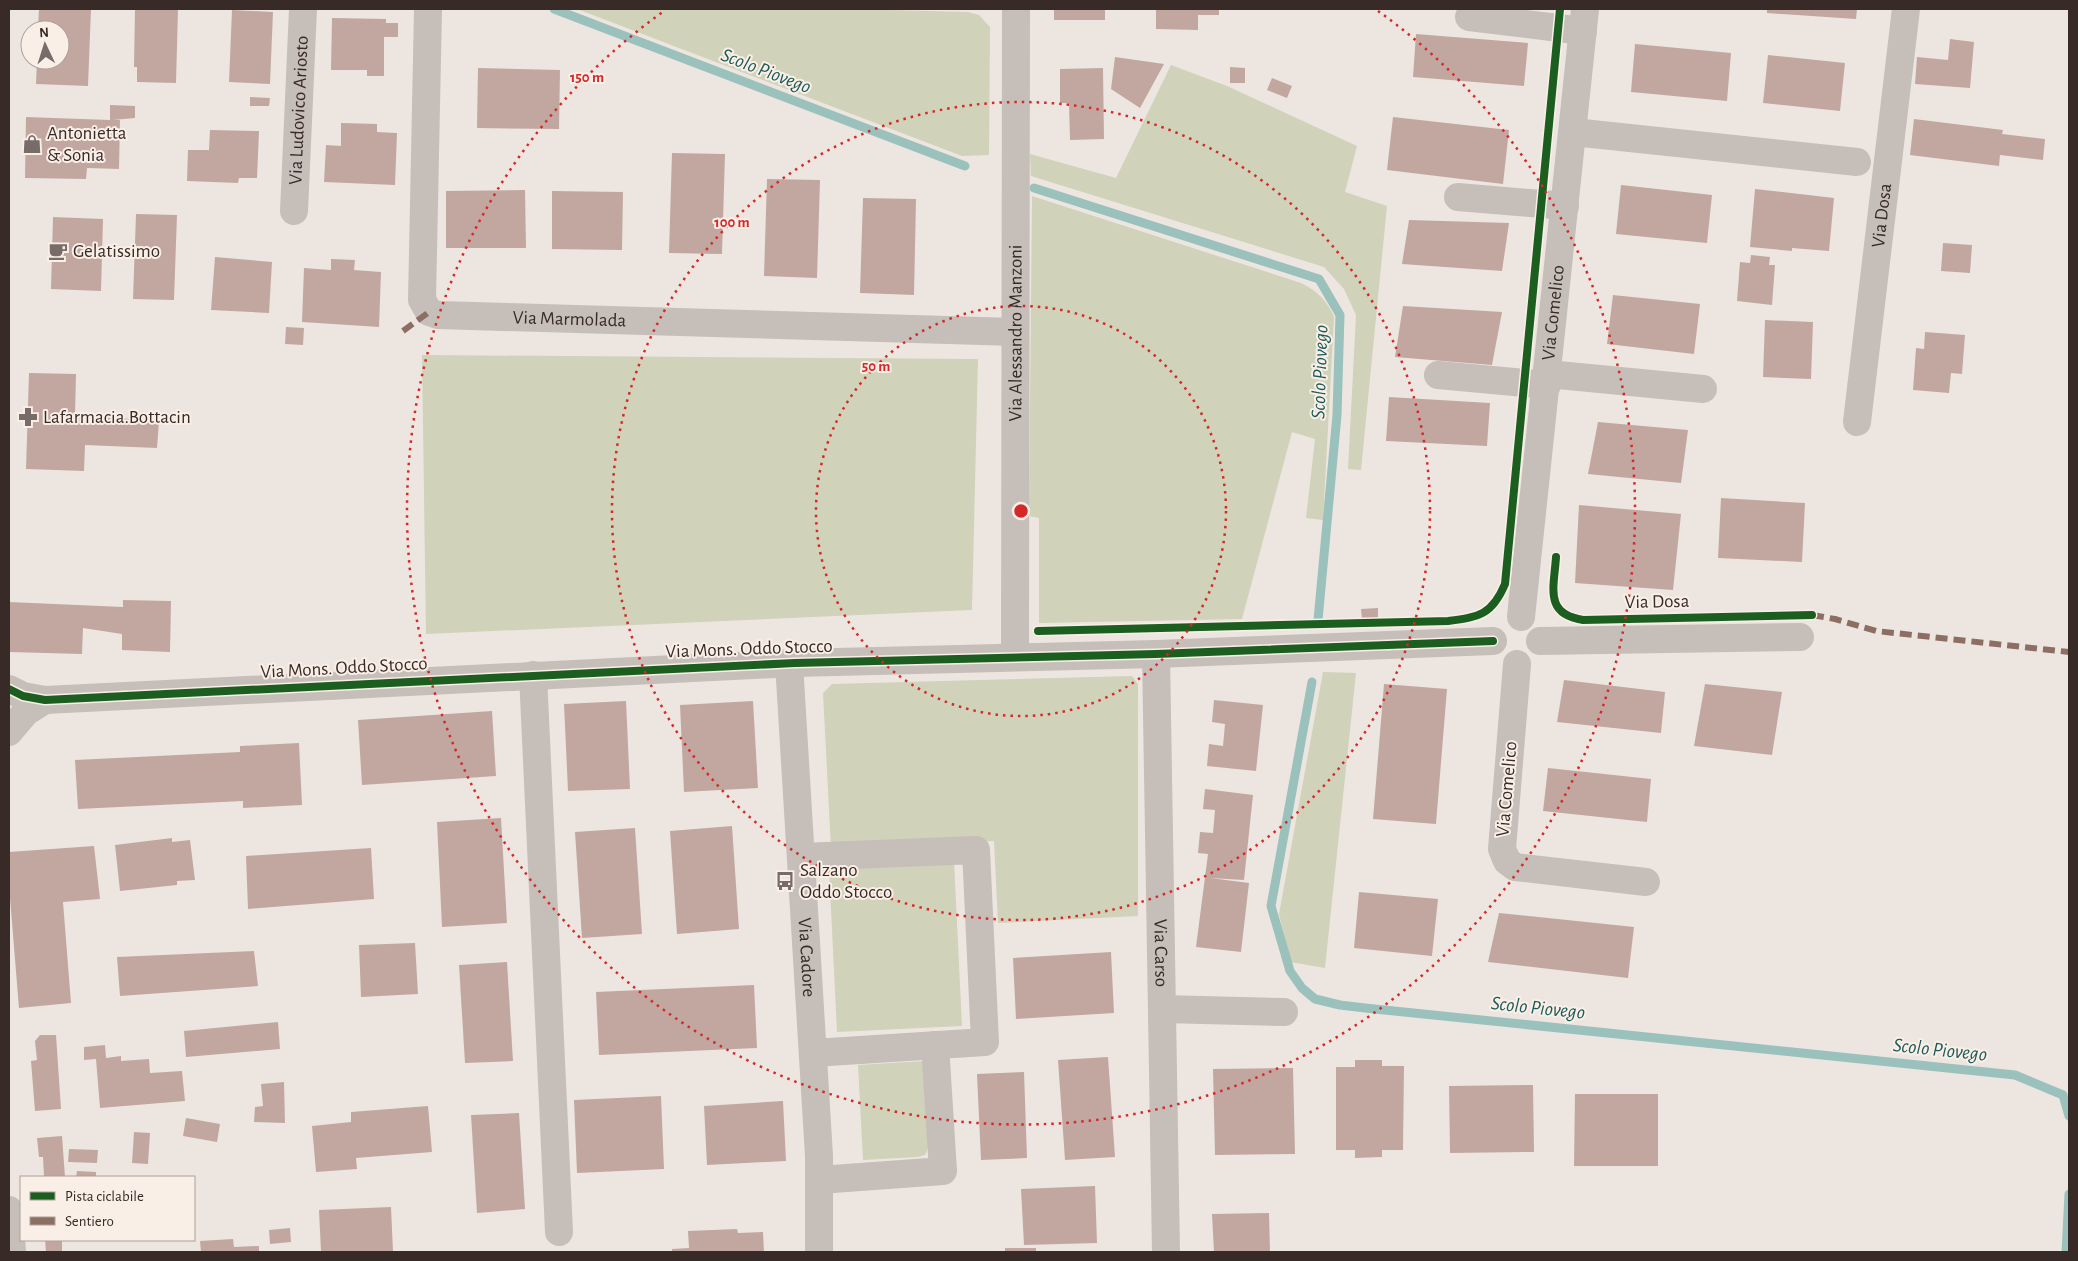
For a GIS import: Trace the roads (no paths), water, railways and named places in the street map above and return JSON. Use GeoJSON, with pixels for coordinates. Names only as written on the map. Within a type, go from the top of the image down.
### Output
{"type":"FeatureCollection","features":[{"type":"Feature","properties":{"kind":"street","name":"Via Ludovico Ariosto"},"geometry":{"type":"LineString","coordinates":[[294,211],[303,9]]}},
{"type":"Feature","properties":{"kind":"street","name":"Via Marmolada"},"geometry":{"type":"LineString","coordinates":[[428,9],[422,300],[429,312],[448,316],[1015,332]]}},
{"type":"Feature","properties":{"kind":"street","name":"Via Alessandro Manzoni"},"geometry":{"type":"LineString","coordinates":[[1014,657],[1016,9]]}},
{"type":"Feature","properties":{"kind":"street","name":"Via Dosa"},"geometry":{"type":"LineString","coordinates":[[1857,422],[1906,9]]}},
{"type":"Feature","properties":{"kind":"street"},"geometry":{"type":"LineString","coordinates":[[1469,17],[1584,20]]}},
{"type":"Feature","properties":{"kind":"street","name":"Via Comelico"},"geometry":{"type":"LineString","coordinates":[[1521,617],[1584,20]]}},
{"type":"Feature","properties":{"kind":"street"},"geometry":{"type":"LineString","coordinates":[[1573,132],[1857,162]]}},
{"type":"Feature","properties":{"kind":"street"},"geometry":{"type":"LineString","coordinates":[[1458,197],[1565,206]]}},
{"type":"Feature","properties":{"kind":"street"},"geometry":{"type":"LineString","coordinates":[[1438,375],[1547,379],[1703,390]]}},
{"type":"Feature","properties":{"kind":"street"},"geometry":{"type":"LineString","coordinates":[[1521,617],[1535,626],[1539,633],[1540,641],[1536,654],[1530,660],[1517,664],[1510,663],[1498,655],[1493,641],[1494,634],[1501,623],[1508,619],[1521,617]]}},
{"type":"Feature","properties":{"kind":"street"},"geometry":{"type":"LineString","coordinates":[[1540,641],[1800,637]]}},
{"type":"Feature","properties":{"kind":"street","name":"Via Mons. Oddo Stocco"},"geometry":{"type":"LineString","coordinates":[[9,732],[26,712],[22,697],[789,663],[1156,654],[1493,641]]}},
{"type":"Feature","properties":{"kind":"street","name":"Via Carso"},"geometry":{"type":"LineString","coordinates":[[1156,654],[1166,1252]]}},
{"type":"Feature","properties":{"kind":"street","name":"Via Cadore"},"geometry":{"type":"LineString","coordinates":[[789,663],[819,1180],[819,1252]]}},
{"type":"Feature","properties":{"kind":"street","name":"Via Comelico"},"geometry":{"type":"LineString","coordinates":[[1517,664],[1502,854],[1515,867],[1646,882]]}},
{"type":"Feature","properties":{"kind":"street"},"geometry":{"type":"LineString","coordinates":[[533,675],[560,1232]]}},
{"type":"Feature","properties":{"kind":"street"},"geometry":{"type":"LineString","coordinates":[[801,857],[976,850],[985,1042],[812,1053]]}},
{"type":"Feature","properties":{"kind":"street"},"geometry":{"type":"LineString","coordinates":[[1162,1009],[1284,1012]]}},
{"type":"Feature","properties":{"kind":"street"},"geometry":{"type":"LineString","coordinates":[[819,1180],[943,1171],[935,1045]]}},
{"type":"Feature","properties":{"kind":"street"},"geometry":{"type":"LineString","coordinates":[[9,1210],[12,1252]]}},
{"type":"Feature","properties":{"kind":"waterway","name":"Scolo Piovego"},"geometry":{"type":"LineString","coordinates":[[554,9],[965,166]]}},
{"type":"Feature","properties":{"kind":"waterway","name":"Scolo Piovego"},"geometry":{"type":"LineString","coordinates":[[1034,188],[1319,279],[1340,315],[1337,415],[1318,620]]}},
{"type":"Feature","properties":{"kind":"waterway","name":"Scolo Piovego"},"geometry":{"type":"LineString","coordinates":[[1312,682],[1271,906],[1290,971],[1302,988],[1315,999],[1365,1008],[2015,1075],[2063,1095],[2069,1116]]}},
{"type":"Feature","properties":{"kind":"waterway","name":"Scolo Piovego"},"geometry":{"type":"LineString","coordinates":[[2066,1252],[2069,1194]]}},
{"type":"Feature","properties":{"kind":"place","name":"Antonietta & Sonia"},"geometry":{"type":"Point","coordinates":[32,144]}},
{"type":"Feature","properties":{"kind":"place","name":"Gelatissimo"},"geometry":{"type":"Point","coordinates":[58,251]}},
{"type":"Feature","properties":{"kind":"place","name":"Lafarmacia.Bottacin"},"geometry":{"type":"Point","coordinates":[28,417]}},
{"type":"Feature","properties":{"kind":"place","name":"Salzano Oddo Stocco"},"geometry":{"type":"Point","coordinates":[785,881]}}]}
